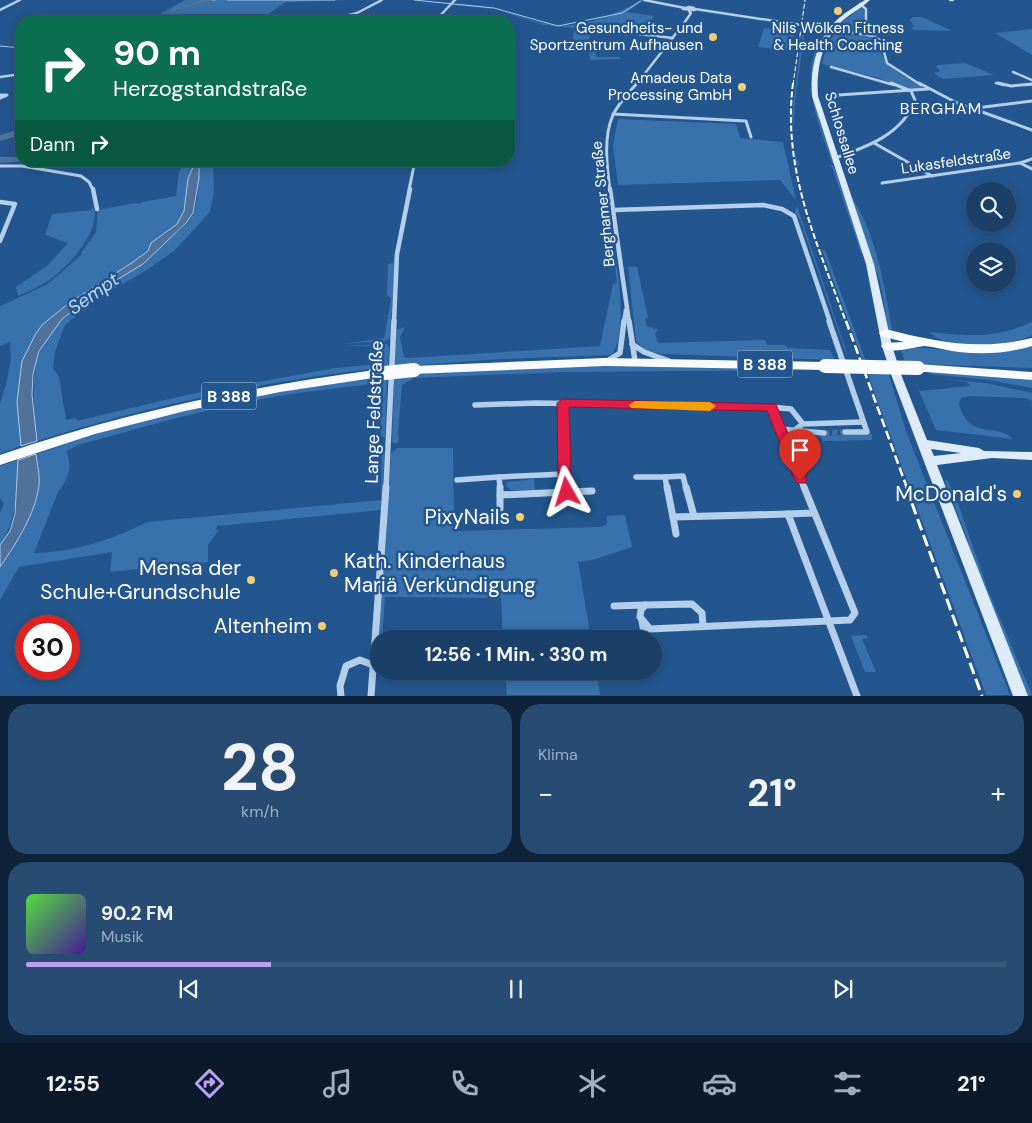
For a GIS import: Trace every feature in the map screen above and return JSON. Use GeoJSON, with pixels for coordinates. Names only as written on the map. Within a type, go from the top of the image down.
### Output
{"type":"FeatureCollection","features":[{"type":"Feature","properties":{"kind":"main road","name":"Schlossallee"},"geometry":{"type":"LineString","coordinates":[[868,0],[840,20],[832,29],[820,50],[814,82],[815,96],[870,264],[887,346],[897,377],[933,468],[964,556],[1021,696]]}},
{"type":"Feature","properties":{"kind":"main road"},"geometry":{"type":"LineString","coordinates":[[884,333],[951,347]]}},
{"type":"Feature","properties":{"kind":"main road"},"geometry":{"type":"LineString","coordinates":[[887,346],[999,350],[1032,342]]}},
{"type":"Feature","properties":{"kind":"main road","name":"B 388"},"geometry":{"type":"LineString","coordinates":[[0,460],[86,432],[224,397],[291,385],[414,370],[635,361],[1032,371]]}},
{"type":"Feature","properties":{"kind":"main road","name":"B 388"},"geometry":{"type":"LineString","coordinates":[[963,370],[1032,376]]}},
{"type":"Feature","properties":{"kind":"main road"},"geometry":{"type":"LineString","coordinates":[[924,444],[992,454],[1032,456]]}},
{"type":"Feature","properties":{"kind":"main road"},"geometry":{"type":"LineString","coordinates":[[933,468],[992,454]]}},
{"type":"Feature","properties":{"kind":"street"},"geometry":{"type":"LineString","coordinates":[[0,10],[20,0]]}},
{"type":"Feature","properties":{"kind":"street"},"geometry":{"type":"LineString","coordinates":[[353,15],[382,0]]}},
{"type":"Feature","properties":{"kind":"street"},"geometry":{"type":"LineString","coordinates":[[441,15],[455,0]]}},
{"type":"Feature","properties":{"kind":"street"},"geometry":{"type":"LineString","coordinates":[[644,0],[685,8],[866,34],[881,41],[883,54],[891,66],[928,89],[1032,130]]}},
{"type":"Feature","properties":{"kind":"street"},"geometry":{"type":"LineString","coordinates":[[860,4],[866,11],[866,34]]}},
{"type":"Feature","properties":{"kind":"street"},"geometry":{"type":"LineString","coordinates":[[685,8],[684,10],[690,11],[695,9]]}},
{"type":"Feature","properties":{"kind":"street","name":"Berghamer Straße"},"geometry":{"type":"LineString","coordinates":[[635,361],[607,146],[613,114],[673,38],[691,13],[690,11]]}},
{"type":"Feature","properties":{"kind":"street"},"geometry":{"type":"LineString","coordinates":[[603,30],[673,38]]}},
{"type":"Feature","properties":{"kind":"street"},"geometry":{"type":"LineString","coordinates":[[831,67],[874,78],[911,91],[915,100],[911,110],[887,137],[835,158]]}},
{"type":"Feature","properties":{"kind":"street"},"geometry":{"type":"LineString","coordinates":[[1013,72],[1032,82]]}},
{"type":"Feature","properties":{"kind":"street"},"geometry":{"type":"LineString","coordinates":[[0,77],[15,75]]}},
{"type":"Feature","properties":{"kind":"street"},"geometry":{"type":"LineString","coordinates":[[996,83],[1011,86],[1032,82]]}},
{"type":"Feature","properties":{"kind":"street"},"geometry":{"type":"LineString","coordinates":[[838,95],[928,89]]}},
{"type":"Feature","properties":{"kind":"street"},"geometry":{"type":"LineString","coordinates":[[974,108],[1032,101]]}},
{"type":"Feature","properties":{"kind":"street"},"geometry":{"type":"LineString","coordinates":[[613,114],[746,121],[751,137]]}},
{"type":"Feature","properties":{"kind":"street"},"geometry":{"type":"LineString","coordinates":[[874,143],[932,176]]}},
{"type":"Feature","properties":{"kind":"street","name":"Lukasfeldstraße"},"geometry":{"type":"LineString","coordinates":[[882,183],[1020,163],[1032,159]]}},
{"type":"Feature","properties":{"kind":"street"},"geometry":{"type":"LineString","coordinates":[[1020,163],[1032,169]]}},
{"type":"Feature","properties":{"kind":"street"},"geometry":{"type":"LineString","coordinates":[[0,166],[15,166]]}},
{"type":"Feature","properties":{"kind":"street"},"geometry":{"type":"LineString","coordinates":[[28,167],[81,176],[87,179],[93,188],[97,209]]}},
{"type":"Feature","properties":{"kind":"street","name":"Lange Feldstraße"},"geometry":{"type":"LineString","coordinates":[[376,630],[385,515],[398,254],[415,167]]}},
{"type":"Feature","properties":{"kind":"street"},"geometry":{"type":"LineString","coordinates":[[0,202],[15,204],[0,241]]}},
{"type":"Feature","properties":{"kind":"street"},"geometry":{"type":"LineString","coordinates":[[614,210],[764,205],[782,209],[794,216],[866,432],[845,432]]}},
{"type":"Feature","properties":{"kind":"street","name":"Berghamer Straße"},"geometry":{"type":"LineString","coordinates":[[605,362],[620,353],[627,302]]}},
{"type":"Feature","properties":{"kind":"street"},"geometry":{"type":"LineString","coordinates":[[632,344],[644,352],[672,362]]}},
{"type":"Feature","properties":{"kind":"street"},"geometry":{"type":"LineString","coordinates":[[475,405],[563,403],[771,407],[796,411],[803,424]]}},
{"type":"Feature","properties":{"kind":"street"},"geometry":{"type":"LineString","coordinates":[[563,403],[564,474],[567,492]]}},
{"type":"Feature","properties":{"kind":"street"},"geometry":{"type":"LineString","coordinates":[[642,620],[650,629],[850,620],[855,616],[771,407]]}},
{"type":"Feature","properties":{"kind":"street"},"geometry":{"type":"LineString","coordinates":[[780,429],[796,428],[803,424],[863,422]]}},
{"type":"Feature","properties":{"kind":"street"},"geometry":{"type":"LineString","coordinates":[[793,460],[798,453],[812,452],[805,434],[796,428]]}},
{"type":"Feature","properties":{"kind":"street"},"geometry":{"type":"LineString","coordinates":[[805,434],[824,433]]}},
{"type":"Feature","properties":{"kind":"street"},"geometry":{"type":"LineString","coordinates":[[457,480],[564,474]]}},
{"type":"Feature","properties":{"kind":"street"},"geometry":{"type":"LineString","coordinates":[[636,477],[684,476],[694,516]]}},
{"type":"Feature","properties":{"kind":"street"},"geometry":{"type":"LineString","coordinates":[[499,477],[500,509]]}},
{"type":"Feature","properties":{"kind":"street"},"geometry":{"type":"LineString","coordinates":[[665,477],[676,534]]}},
{"type":"Feature","properties":{"kind":"street"},"geometry":{"type":"LineString","coordinates":[[500,495],[592,491]]}},
{"type":"Feature","properties":{"kind":"street"},"geometry":{"type":"LineString","coordinates":[[673,517],[814,513]]}},
{"type":"Feature","properties":{"kind":"street"},"geometry":{"type":"LineString","coordinates":[[788,514],[857,696]]}},
{"type":"Feature","properties":{"kind":"street"},"geometry":{"type":"LineString","coordinates":[[614,606],[692,604],[702,611],[703,626]]}},
{"type":"Feature","properties":{"kind":"street"},"geometry":{"type":"LineString","coordinates":[[644,630],[641,610],[645,605]]}},
{"type":"Feature","properties":{"kind":"street"},"geometry":{"type":"LineString","coordinates":[[341,696],[340,686],[346,666],[356,660],[366,660],[370,663]]}},
{"type":"Feature","properties":{"kind":"street","name":"Lange Feldstraße"},"geometry":{"type":"LineString","coordinates":[[372,696],[373,680]]}},
{"type":"Feature","properties":{"kind":"shaded area"},"geometry":{"type":"Polygon","coordinates":[[[185,0],[348,0],[286,2],[266,15],[174,15],[176,11],[195,2],[171,11],[168,15],[161,15],[161,13],[185,0]]]}},
{"type":"Feature","properties":{"kind":"shaded area"},"geometry":{"type":"Polygon","coordinates":[[[640,0],[642,1],[627,12],[654,16],[641,33],[597,27],[591,30],[589,40],[622,40],[594,42],[596,57],[620,57],[621,59],[590,60],[588,46],[572,45],[574,28],[544,25],[498,10],[562,26],[586,23],[640,0]]]}},
{"type":"Feature","properties":{"kind":"shaded area"},"geometry":{"type":"Polygon","coordinates":[[[451,5],[477,5],[493,9],[451,5]]]}},
{"type":"Feature","properties":{"kind":"shaded area"},"geometry":{"type":"Polygon","coordinates":[[[861,7],[848,16],[840,25],[846,16],[861,7]]]}},
{"type":"Feature","properties":{"kind":"shaded area"},"geometry":{"type":"Polygon","coordinates":[[[861,7],[865,15],[860,33],[841,29],[843,22],[861,7]]]}},
{"type":"Feature","properties":{"kind":"shaded area"},"geometry":{"type":"Polygon","coordinates":[[[913,17],[922,17],[952,31],[914,30],[911,27],[915,26],[909,20],[913,17]]]}},
{"type":"Feature","properties":{"kind":"shaded area"},"geometry":{"type":"Polygon","coordinates":[[[803,26],[805,26],[796,98],[794,138],[792,116],[803,26]]]}},
{"type":"Feature","properties":{"kind":"shaded area"},"geometry":{"type":"Polygon","coordinates":[[[764,28],[794,32],[792,51],[758,47],[764,28]]]}},
{"type":"Feature","properties":{"kind":"shaded area"},"geometry":{"type":"Polygon","coordinates":[[[1032,29],[1032,55],[995,33],[1032,29]]]}},
{"type":"Feature","properties":{"kind":"shaded area"},"geometry":{"type":"Polygon","coordinates":[[[839,31],[875,38],[888,64],[924,88],[911,90],[875,77],[822,64],[828,41],[839,31]]]}},
{"type":"Feature","properties":{"kind":"shaded area"},"geometry":{"type":"Polygon","coordinates":[[[813,44],[819,45],[814,61],[813,76],[815,105],[834,163],[832,163],[814,106],[811,77],[816,46],[813,44]]]}},
{"type":"Feature","properties":{"kind":"shaded area"},"geometry":{"type":"Polygon","coordinates":[[[965,63],[994,75],[943,79],[934,73],[940,71],[936,67],[937,65],[965,63]]]}},
{"type":"Feature","properties":{"kind":"shaded area"},"geometry":{"type":"Polygon","coordinates":[[[618,119],[736,124],[740,138],[783,142],[796,200],[780,180],[618,185],[613,146],[618,119]]]}},
{"type":"Feature","properties":{"kind":"shaded area"},"geometry":{"type":"Polygon","coordinates":[[[794,140],[796,154],[800,165],[796,165],[794,140]]]}},
{"type":"Feature","properties":{"kind":"shaded area"},"geometry":{"type":"Polygon","coordinates":[[[827,164],[834,166],[863,253],[861,253],[832,167],[827,164]]]}},
{"type":"Feature","properties":{"kind":"shaded area"},"geometry":{"type":"Polygon","coordinates":[[[181,167],[193,167],[188,179],[184,211],[177,224],[151,243],[148,251],[133,262],[69,303],[42,325],[35,335],[22,361],[21,446],[0,454],[0,403],[7,381],[11,356],[10,342],[0,346],[0,306],[48,284],[82,254],[96,232],[98,210],[135,203],[140,204],[142,202],[176,196],[181,167]]]}},
{"type":"Feature","properties":{"kind":"shaded area"},"geometry":{"type":"Polygon","coordinates":[[[200,167],[213,167],[214,190],[210,212],[174,251],[142,273],[98,298],[65,325],[55,352],[53,368],[59,377],[66,420],[76,418],[77,421],[186,395],[335,368],[379,364],[383,361],[383,346],[343,346],[387,344],[389,347],[388,367],[299,379],[210,395],[122,416],[37,441],[34,391],[35,371],[39,354],[47,337],[77,306],[146,260],[178,232],[193,214],[200,167]]]}},
{"type":"Feature","properties":{"kind":"shaded area"},"geometry":{"type":"Polygon","coordinates":[[[412,167],[395,265],[390,338],[385,341],[343,344],[384,338],[391,298],[387,295],[388,264],[393,263],[412,167]]]}},
{"type":"Feature","properties":{"kind":"shaded area"},"geometry":{"type":"Polygon","coordinates":[[[852,198],[861,213],[874,246],[893,333],[889,333],[880,282],[852,198]]]}},
{"type":"Feature","properties":{"kind":"shaded area"},"geometry":{"type":"Polygon","coordinates":[[[92,206],[95,214],[94,224],[90,234],[76,255],[52,278],[18,296],[16,287],[48,265],[68,243],[45,235],[52,214],[92,210],[92,206]]]}},
{"type":"Feature","properties":{"kind":"shaded area"},"geometry":{"type":"Polygon","coordinates":[[[797,206],[847,357],[800,220],[795,212],[797,206]]]}},
{"type":"Feature","properties":{"kind":"shaded area"},"geometry":{"type":"Polygon","coordinates":[[[822,250],[825,250],[867,364],[886,365],[906,431],[1010,695],[986,695],[822,250]]]}},
{"type":"Feature","properties":{"kind":"shaded area"},"geometry":{"type":"Polygon","coordinates":[[[615,267],[617,267],[621,314],[618,340],[615,349],[610,355],[499,359],[394,367],[396,330],[405,327],[400,337],[404,357],[408,358],[600,346],[613,284],[617,283],[615,267]]]}},
{"type":"Feature","properties":{"kind":"shaded area"},"geometry":{"type":"Polygon","coordinates":[[[628,267],[637,267],[648,317],[645,320],[647,326],[658,330],[655,334],[658,343],[765,340],[767,345],[786,345],[788,348],[830,350],[835,360],[661,354],[645,350],[636,341],[628,267]]]}},
{"type":"Feature","properties":{"kind":"shaded area"},"geometry":{"type":"Polygon","coordinates":[[[1032,322],[1032,335],[1022,339],[995,344],[979,345],[950,342],[938,338],[929,332],[957,335],[994,334],[1032,322]]]}},
{"type":"Feature","properties":{"kind":"shaded area"},"geometry":{"type":"Polygon","coordinates":[[[1032,345],[1032,368],[917,364],[905,362],[900,347],[983,352],[1016,349],[1032,345]]]}},
{"type":"Feature","properties":{"kind":"shaded area"},"geometry":{"type":"Polygon","coordinates":[[[598,366],[821,370],[562,372],[414,378],[402,385],[399,440],[396,444],[392,442],[394,377],[443,372],[598,366]]]}},
{"type":"Feature","properties":{"kind":"shaded area"},"geometry":{"type":"Polygon","coordinates":[[[928,372],[1032,380],[1032,388],[989,380],[930,374],[928,372]]]}},
{"type":"Feature","properties":{"kind":"shaded area"},"geometry":{"type":"Polygon","coordinates":[[[387,378],[385,438],[381,436],[380,383],[251,401],[213,409],[78,445],[66,451],[69,462],[67,478],[58,492],[34,553],[64,550],[92,544],[147,522],[381,500],[382,443],[385,446],[381,510],[217,526],[216,530],[219,530],[208,545],[208,562],[110,572],[112,552],[19,567],[0,600],[0,567],[24,530],[39,484],[36,454],[129,423],[231,399],[366,379],[387,378]]]}},
{"type":"Feature","properties":{"kind":"shaded area"},"geometry":{"type":"Polygon","coordinates":[[[937,378],[985,383],[1032,393],[1032,401],[1025,398],[970,396],[961,398],[959,404],[963,415],[969,423],[976,427],[1006,434],[1013,439],[936,430],[919,391],[970,386],[967,382],[937,378]]]}},
{"type":"Feature","properties":{"kind":"shaded area"},"geometry":{"type":"Polygon","coordinates":[[[872,434],[872,440],[823,441],[820,436],[872,434]]]}},
{"type":"Feature","properties":{"kind":"shaded area"},"geometry":{"type":"Polygon","coordinates":[[[397,448],[453,448],[454,531],[601,527],[607,524],[607,516],[625,515],[632,547],[596,559],[578,562],[589,630],[503,630],[501,598],[385,597],[383,630],[379,630],[391,454],[397,448]]]}},
{"type":"Feature","properties":{"kind":"shaded area"},"geometry":{"type":"Polygon","coordinates":[[[18,460],[13,515],[6,535],[0,545],[0,513],[4,503],[0,498],[0,466],[18,460]]]}},
{"type":"Feature","properties":{"kind":"shaded area"},"geometry":{"type":"Polygon","coordinates":[[[534,479],[535,490],[511,490],[506,486],[508,482],[534,479]]]}},
{"type":"Feature","properties":{"kind":"shaded area"},"geometry":{"type":"Polygon","coordinates":[[[947,480],[954,492],[988,590],[1032,695],[1026,695],[966,544],[968,541],[945,481],[947,480]]]}},
{"type":"Feature","properties":{"kind":"shaded area"},"geometry":{"type":"Polygon","coordinates":[[[866,635],[868,638],[862,639],[876,672],[865,672],[851,636],[866,635]]]}},
{"type":"Feature","properties":{"kind":"shaded area"},"geometry":{"type":"Polygon","coordinates":[[[506,680],[598,680],[600,695],[507,695],[506,680]]]}},
{"type":"Feature","properties":{"kind":"water"},"geometry":{"type":"Polygon","coordinates":[[[193,167],[199,167],[193,213],[186,223],[143,264],[100,290],[62,319],[39,351],[33,374],[32,395],[37,441],[21,446],[17,402],[22,361],[35,335],[42,325],[69,303],[133,262],[148,251],[151,243],[177,224],[184,211],[188,179],[193,167]]]}},
{"type":"Feature","properties":{"kind":"water"},"geometry":{"type":"Polygon","coordinates":[[[36,454],[39,485],[34,507],[19,538],[0,567],[0,545],[10,531],[15,514],[18,460],[36,454]]]}},
{"type":"Feature","properties":{"kind":"waterway","name":"Sempt"},"geometry":{"type":"LineString","coordinates":[[171,15],[175,9],[211,0]]}},
{"type":"Feature","properties":{"kind":"waterway"},"geometry":{"type":"LineString","coordinates":[[228,0],[335,0]]}},
{"type":"Feature","properties":{"kind":"waterway"},"geometry":{"type":"LineString","coordinates":[[414,0],[494,8],[558,26],[622,13],[641,1]]}},
{"type":"Feature","properties":{"kind":"waterway"},"geometry":{"type":"LineString","coordinates":[[0,46],[15,47]]}},
{"type":"Feature","properties":{"kind":"waterway","name":"Sempt"},"geometry":{"type":"LineString","coordinates":[[0,138],[15,134]]}},
{"type":"Feature","properties":{"kind":"waterway","name":"Sempt"},"geometry":{"type":"LineString","coordinates":[[0,160],[15,160]]}},
{"type":"Feature","properties":{"kind":"tunnel"},"geometry":{"type":"LineString","coordinates":[[824,433],[845,432]]}},
{"type":"Feature","properties":{"kind":"railway"},"geometry":{"type":"LineString","coordinates":[[793,85],[805,0]]}},
{"type":"Feature","properties":{"kind":"railway"},"geometry":{"type":"LineString","coordinates":[[793,83],[791,115],[797,176],[804,205],[846,322]]}},
{"type":"Feature","properties":{"kind":"railway"},"geometry":{"type":"LineString","coordinates":[[846,321],[907,488]]}},
{"type":"Feature","properties":{"kind":"railway"},"geometry":{"type":"LineString","coordinates":[[906,487],[982,696]]}},
{"type":"Feature","properties":{"kind":"slow traffic"},"geometry":{"type":"LineString","coordinates":[[635,405],[710,406]]}},
{"type":"Feature","properties":{"kind":"place","name":"Nils Wölken Fitness & Health Coaching"},"geometry":{"type":"Point","coordinates":[838,11]}},
{"type":"Feature","properties":{"kind":"place","name":"Gesundheits- und Sportzentrum Aufhausen"},"geometry":{"type":"Point","coordinates":[713,37]}},
{"type":"Feature","properties":{"kind":"place","name":"Amadeus Data Processing GmbH"},"geometry":{"type":"Point","coordinates":[742,87]}},
{"type":"Feature","properties":{"kind":"place","name":"McDonald's"},"geometry":{"type":"Point","coordinates":[1017,494]}},
{"type":"Feature","properties":{"kind":"place","name":"PixyNails"},"geometry":{"type":"Point","coordinates":[520,517]}},
{"type":"Feature","properties":{"kind":"place","name":"Kath. Kinderhaus Mariä Verkündigung"},"geometry":{"type":"Point","coordinates":[334,573]}},
{"type":"Feature","properties":{"kind":"place","name":"Mensa der Schule+Grundschule"},"geometry":{"type":"Point","coordinates":[251,580]}},
{"type":"Feature","properties":{"kind":"place","name":"Altenheim"},"geometry":{"type":"Point","coordinates":[322,626]}},
{"type":"Feature","properties":{"kind":"district","name":"BERGHAM"},"geometry":{"type":"Point","coordinates":[941,108]}},
{"type":"Feature","properties":{"kind":"route"},"geometry":{"type":"LineString","coordinates":[[567,492],[564,474],[563,403],[771,407],[800,480]]}}]}
